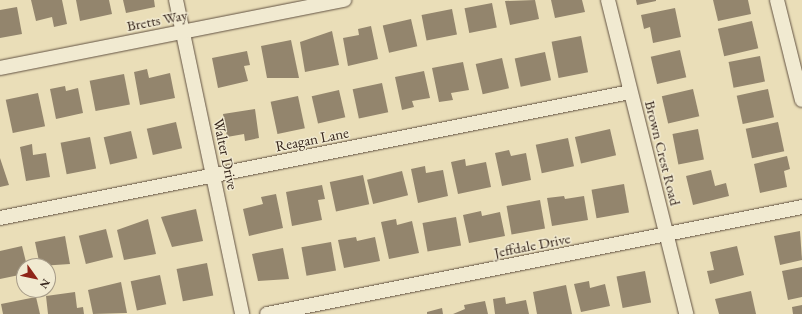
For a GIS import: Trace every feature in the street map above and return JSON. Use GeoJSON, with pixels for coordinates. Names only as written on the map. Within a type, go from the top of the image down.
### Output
{"type":"FeatureCollection","features":[{"type":"Feature","properties":{"kind":"street","name":"Walter Drive"},"geometry":{"type":"LineString","coordinates":[[176,0],[242,314]]}},
{"type":"Feature","properties":{"kind":"street","name":"Bretts Way"},"geometry":{"type":"LineString","coordinates":[[0,68],[344,0]]}},
{"type":"Feature","properties":{"kind":"street","name":"Brown Crest Road"},"geometry":{"type":"LineString","coordinates":[[608,0],[686,314]]}},
{"type":"Feature","properties":{"kind":"street"},"geometry":{"type":"LineString","coordinates":[[777,0],[802,96]]}},
{"type":"Feature","properties":{"kind":"street","name":"Reagan Lane"},"geometry":{"type":"LineString","coordinates":[[0,218],[630,92]]}},
{"type":"Feature","properties":{"kind":"street","name":"Jeffdale Drive"},"geometry":{"type":"LineString","coordinates":[[267,314],[802,207]]}},
{"type":"Feature","properties":{"kind":"building"},"geometry":{"type":"Polygon","coordinates":[[[31,0],[62,0],[67,24],[54,27],[52,17],[36,21],[31,0]]]}},
{"type":"Feature","properties":{"kind":"building"},"geometry":{"type":"Polygon","coordinates":[[[76,0],[109,0],[112,14],[80,21],[76,0]]]}},
{"type":"Feature","properties":{"kind":"building"},"geometry":{"type":"Polygon","coordinates":[[[123,0],[154,0],[155,7],[126,13],[123,0]]]}},
{"type":"Feature","properties":{"kind":"building"},"geometry":{"type":"Polygon","coordinates":[[[535,0],[539,19],[510,25],[505,1],[535,0]]]}},
{"type":"Feature","properties":{"kind":"building"},"geometry":{"type":"Polygon","coordinates":[[[551,0],[582,0],[585,12],[555,18],[551,0]]]}},
{"type":"Feature","properties":{"kind":"building"},"geometry":{"type":"Polygon","coordinates":[[[636,0],[656,0],[656,1],[637,5],[636,0]]]}},
{"type":"Feature","properties":{"kind":"building"},"geometry":{"type":"Polygon","coordinates":[[[713,0],[748,0],[751,14],[718,21],[713,0]]]}},
{"type":"Feature","properties":{"kind":"building"},"geometry":{"type":"Polygon","coordinates":[[[492,3],[497,28],[469,33],[465,8],[492,3]]]}},
{"type":"Feature","properties":{"kind":"building"},"geometry":{"type":"Polygon","coordinates":[[[17,7],[22,34],[0,38],[0,10],[17,7]]]}},
{"type":"Feature","properties":{"kind":"building"},"geometry":{"type":"Polygon","coordinates":[[[675,8],[681,37],[653,43],[650,27],[644,29],[641,15],[675,8]]]}},
{"type":"Feature","properties":{"kind":"building"},"geometry":{"type":"Polygon","coordinates":[[[452,9],[457,35],[427,40],[422,15],[452,9]]]}},
{"type":"Feature","properties":{"kind":"building"},"geometry":{"type":"Polygon","coordinates":[[[411,19],[417,46],[389,53],[383,26],[411,19]]]}},
{"type":"Feature","properties":{"kind":"building"},"geometry":{"type":"Polygon","coordinates":[[[752,21],[758,48],[724,56],[718,29],[752,21]]]}},
{"type":"Feature","properties":{"kind":"building"},"geometry":{"type":"Polygon","coordinates":[[[371,26],[378,59],[348,66],[343,38],[359,35],[358,29],[371,26]]]}},
{"type":"Feature","properties":{"kind":"building"},"geometry":{"type":"Polygon","coordinates":[[[332,31],[339,65],[305,72],[300,42],[332,31]]]}},
{"type":"Feature","properties":{"kind":"building"},"geometry":{"type":"Polygon","coordinates":[[[581,36],[588,72],[559,78],[552,42],[581,36]]]}},
{"type":"Feature","properties":{"kind":"building"},"geometry":{"type":"Polygon","coordinates":[[[291,40],[299,78],[267,78],[261,46],[291,40]]]}},
{"type":"Feature","properties":{"kind":"building"},"geometry":{"type":"Polygon","coordinates":[[[680,50],[686,77],[657,84],[651,57],[680,50]]]}},
{"type":"Feature","properties":{"kind":"building"},"geometry":{"type":"Polygon","coordinates":[[[247,51],[250,65],[244,66],[248,81],[218,88],[212,58],[247,51]]]}},
{"type":"Feature","properties":{"kind":"building"},"geometry":{"type":"Polygon","coordinates":[[[545,52],[551,80],[521,87],[515,58],[545,52]]]}},
{"type":"Feature","properties":{"kind":"building"},"geometry":{"type":"Polygon","coordinates":[[[760,56],[765,82],[734,88],[729,62],[760,56]]]}},
{"type":"Feature","properties":{"kind":"building"},"geometry":{"type":"Polygon","coordinates":[[[502,58],[509,88],[483,94],[476,64],[502,58]]]}},
{"type":"Feature","properties":{"kind":"building"},"geometry":{"type":"Polygon","coordinates":[[[463,62],[469,90],[451,93],[453,100],[439,102],[432,68],[463,62]]]}},
{"type":"Feature","properties":{"kind":"building"},"geometry":{"type":"Polygon","coordinates":[[[147,69],[149,78],[170,73],[175,98],[140,105],[134,72],[147,69]]]}},
{"type":"Feature","properties":{"kind":"building"},"geometry":{"type":"Polygon","coordinates":[[[424,71],[430,98],[412,101],[414,107],[402,110],[395,77],[424,71]]]}},
{"type":"Feature","properties":{"kind":"building"},"geometry":{"type":"Polygon","coordinates":[[[124,74],[130,104],[96,111],[90,81],[124,74]]]}},
{"type":"Feature","properties":{"kind":"building"},"geometry":{"type":"Polygon","coordinates":[[[382,83],[388,112],[359,119],[353,89],[382,83]]]}},
{"type":"Feature","properties":{"kind":"building"},"geometry":{"type":"Polygon","coordinates":[[[65,86],[66,91],[78,88],[83,113],[56,119],[50,89],[65,86]]]}},
{"type":"Feature","properties":{"kind":"building"},"geometry":{"type":"Polygon","coordinates":[[[693,89],[699,116],[668,123],[662,96],[693,89]]]}},
{"type":"Feature","properties":{"kind":"building"},"geometry":{"type":"Polygon","coordinates":[[[768,89],[774,117],[743,124],[737,96],[768,89]]]}},
{"type":"Feature","properties":{"kind":"building"},"geometry":{"type":"Polygon","coordinates":[[[339,90],[345,117],[318,124],[312,96],[339,90]]]}},
{"type":"Feature","properties":{"kind":"building"},"geometry":{"type":"Polygon","coordinates":[[[38,93],[45,126],[13,133],[6,100],[38,93]]]}},
{"type":"Feature","properties":{"kind":"building"},"geometry":{"type":"Polygon","coordinates":[[[298,96],[305,128],[277,134],[271,102],[298,96]]]}},
{"type":"Feature","properties":{"kind":"building"},"geometry":{"type":"Polygon","coordinates":[[[255,109],[259,138],[245,141],[244,134],[227,137],[223,114],[255,109]]]}},
{"type":"Feature","properties":{"kind":"building"},"geometry":{"type":"Polygon","coordinates":[[[176,122],[182,148],[153,155],[147,129],[176,122]]]}},
{"type":"Feature","properties":{"kind":"building"},"geometry":{"type":"Polygon","coordinates":[[[778,122],[784,151],[752,158],[746,129],[778,122]]]}},
{"type":"Feature","properties":{"kind":"building"},"geometry":{"type":"Polygon","coordinates":[[[610,129],[616,155],[581,163],[575,137],[610,129]]]}},
{"type":"Feature","properties":{"kind":"building"},"geometry":{"type":"Polygon","coordinates":[[[698,129],[704,159],[678,164],[672,134],[698,129]]]}},
{"type":"Feature","properties":{"kind":"building"},"geometry":{"type":"Polygon","coordinates":[[[131,131],[137,158],[110,165],[104,137],[131,131]]]}},
{"type":"Feature","properties":{"kind":"building"},"geometry":{"type":"Polygon","coordinates":[[[90,137],[96,168],[67,174],[61,143],[90,137]]]}},
{"type":"Feature","properties":{"kind":"building"},"geometry":{"type":"Polygon","coordinates":[[[568,138],[574,166],[542,173],[536,145],[568,138]]]}},
{"type":"Feature","properties":{"kind":"building"},"geometry":{"type":"Polygon","coordinates":[[[32,144],[33,155],[46,153],[50,177],[26,181],[20,147],[32,144]]]}},
{"type":"Feature","properties":{"kind":"building"},"geometry":{"type":"Polygon","coordinates":[[[509,150],[511,156],[526,153],[531,180],[502,186],[495,153],[509,150]]]}},
{"type":"Feature","properties":{"kind":"building"},"geometry":{"type":"Polygon","coordinates":[[[787,156],[790,169],[784,171],[787,187],[760,193],[754,164],[787,156]]]}},
{"type":"Feature","properties":{"kind":"building"},"geometry":{"type":"Polygon","coordinates":[[[0,158],[9,185],[0,187],[0,158]]]}},
{"type":"Feature","properties":{"kind":"building"},"geometry":{"type":"Polygon","coordinates":[[[465,159],[466,166],[486,162],[491,187],[458,194],[451,162],[465,159]]]}},
{"type":"Feature","properties":{"kind":"building"},"geometry":{"type":"Polygon","coordinates":[[[425,166],[426,173],[443,170],[448,196],[418,203],[411,169],[425,166]]]}},
{"type":"Feature","properties":{"kind":"building"},"geometry":{"type":"Polygon","coordinates":[[[711,170],[715,186],[726,183],[729,196],[693,205],[686,176],[711,170]]]}},
{"type":"Feature","properties":{"kind":"building"},"geometry":{"type":"Polygon","coordinates":[[[402,171],[408,195],[373,204],[367,180],[402,171]]]}},
{"type":"Feature","properties":{"kind":"building"},"geometry":{"type":"Polygon","coordinates":[[[363,175],[369,204],[336,211],[330,182],[363,175]]]}},
{"type":"Feature","properties":{"kind":"building"},"geometry":{"type":"Polygon","coordinates":[[[624,184],[629,213],[597,218],[592,190],[624,184]]]}},
{"type":"Feature","properties":{"kind":"building"},"geometry":{"type":"Polygon","coordinates":[[[322,185],[325,199],[318,200],[322,220],[292,226],[286,192],[322,185]]]}},
{"type":"Feature","properties":{"kind":"building"},"geometry":{"type":"Polygon","coordinates":[[[276,194],[283,228],[249,236],[243,209],[263,204],[261,197],[276,194]]]}},
{"type":"Feature","properties":{"kind":"building"},"geometry":{"type":"Polygon","coordinates":[[[564,196],[565,199],[584,196],[588,220],[552,226],[547,198],[564,196]]]}},
{"type":"Feature","properties":{"kind":"building"},"geometry":{"type":"Polygon","coordinates":[[[540,200],[545,229],[512,234],[507,206],[540,200]]]}},
{"type":"Feature","properties":{"kind":"building"},"geometry":{"type":"Polygon","coordinates":[[[196,209],[203,241],[172,247],[161,217],[196,209]]]}},
{"type":"Feature","properties":{"kind":"building"},"geometry":{"type":"Polygon","coordinates":[[[481,211],[482,216],[500,212],[505,236],[469,243],[463,215],[481,211]]]}},
{"type":"Feature","properties":{"kind":"building"},"geometry":{"type":"Polygon","coordinates":[[[456,217],[461,246],[428,251],[423,223],[456,217]]]}},
{"type":"Feature","properties":{"kind":"building"},"geometry":{"type":"Polygon","coordinates":[[[148,219],[156,254],[124,260],[117,230],[148,219]]]}},
{"type":"Feature","properties":{"kind":"building"},"geometry":{"type":"Polygon","coordinates":[[[396,219],[397,225],[412,221],[419,253],[389,259],[381,222],[396,219]]]}},
{"type":"Feature","properties":{"kind":"building"},"geometry":{"type":"Polygon","coordinates":[[[106,229],[113,257],[86,264],[79,236],[106,229]]]}},
{"type":"Feature","properties":{"kind":"building"},"geometry":{"type":"Polygon","coordinates":[[[800,231],[802,260],[780,265],[774,236],[800,231]]]}},
{"type":"Feature","properties":{"kind":"building"},"geometry":{"type":"Polygon","coordinates":[[[65,236],[70,264],[56,265],[56,258],[38,258],[35,242],[65,236]]]}},
{"type":"Feature","properties":{"kind":"building"},"geometry":{"type":"Polygon","coordinates":[[[356,237],[357,241],[375,237],[380,261],[344,268],[338,240],[356,237]]]}},
{"type":"Feature","properties":{"kind":"building"},"geometry":{"type":"Polygon","coordinates":[[[331,242],[336,271],[306,276],[301,247],[331,242]]]}},
{"type":"Feature","properties":{"kind":"building"},"geometry":{"type":"Polygon","coordinates":[[[22,246],[25,258],[16,258],[16,276],[0,279],[0,251],[22,246]]]}},
{"type":"Feature","properties":{"kind":"building"},"geometry":{"type":"Polygon","coordinates":[[[737,246],[744,275],[710,284],[707,271],[714,270],[710,252],[737,246]]]}},
{"type":"Feature","properties":{"kind":"building"},"geometry":{"type":"Polygon","coordinates":[[[283,248],[289,279],[258,281],[252,254],[283,248]]]}},
{"type":"Feature","properties":{"kind":"building"},"geometry":{"type":"Polygon","coordinates":[[[207,263],[213,295],[183,301],[177,269],[207,263]]]}},
{"type":"Feature","properties":{"kind":"building"},"geometry":{"type":"Polygon","coordinates":[[[802,267],[802,297],[788,300],[782,271],[802,267]]]}},
{"type":"Feature","properties":{"kind":"building"},"geometry":{"type":"Polygon","coordinates":[[[645,271],[651,302],[623,308],[617,277],[645,271]]]}},
{"type":"Feature","properties":{"kind":"building"},"geometry":{"type":"Polygon","coordinates":[[[160,275],[166,304],[137,311],[131,281],[160,275]]]}},
{"type":"Feature","properties":{"kind":"building"},"geometry":{"type":"Polygon","coordinates":[[[589,281],[590,288],[605,284],[610,306],[581,312],[574,284],[589,281]]]}},
{"type":"Feature","properties":{"kind":"building"},"geometry":{"type":"Polygon","coordinates":[[[121,282],[127,313],[93,314],[88,290],[121,282]]]}},
{"type":"Feature","properties":{"kind":"building"},"geometry":{"type":"Polygon","coordinates":[[[566,285],[572,314],[537,314],[533,292],[566,285]]]}},
{"type":"Feature","properties":{"kind":"building"},"geometry":{"type":"Polygon","coordinates":[[[751,291],[756,314],[719,314],[715,299],[751,291]]]}},
{"type":"Feature","properties":{"kind":"building"},"geometry":{"type":"Polygon","coordinates":[[[75,292],[77,308],[83,307],[84,314],[48,314],[46,298],[56,298],[56,295],[75,292]]]}},
{"type":"Feature","properties":{"kind":"building"},"geometry":{"type":"Polygon","coordinates":[[[505,297],[506,304],[526,300],[529,314],[495,314],[493,299],[505,297]]]}},
{"type":"Feature","properties":{"kind":"building"},"geometry":{"type":"Polygon","coordinates":[[[36,298],[40,314],[3,314],[1,304],[36,298]]]}},
{"type":"Feature","properties":{"kind":"building"},"geometry":{"type":"Polygon","coordinates":[[[485,301],[488,314],[453,314],[465,309],[464,305],[485,301]]]}},
{"type":"Feature","properties":{"kind":"building"},"geometry":{"type":"Polygon","coordinates":[[[802,305],[802,314],[793,314],[792,307],[802,305]]]}},
{"type":"Feature","properties":{"kind":"building"},"geometry":{"type":"Polygon","coordinates":[[[442,308],[443,314],[427,314],[427,312],[442,308]]]}}]}
